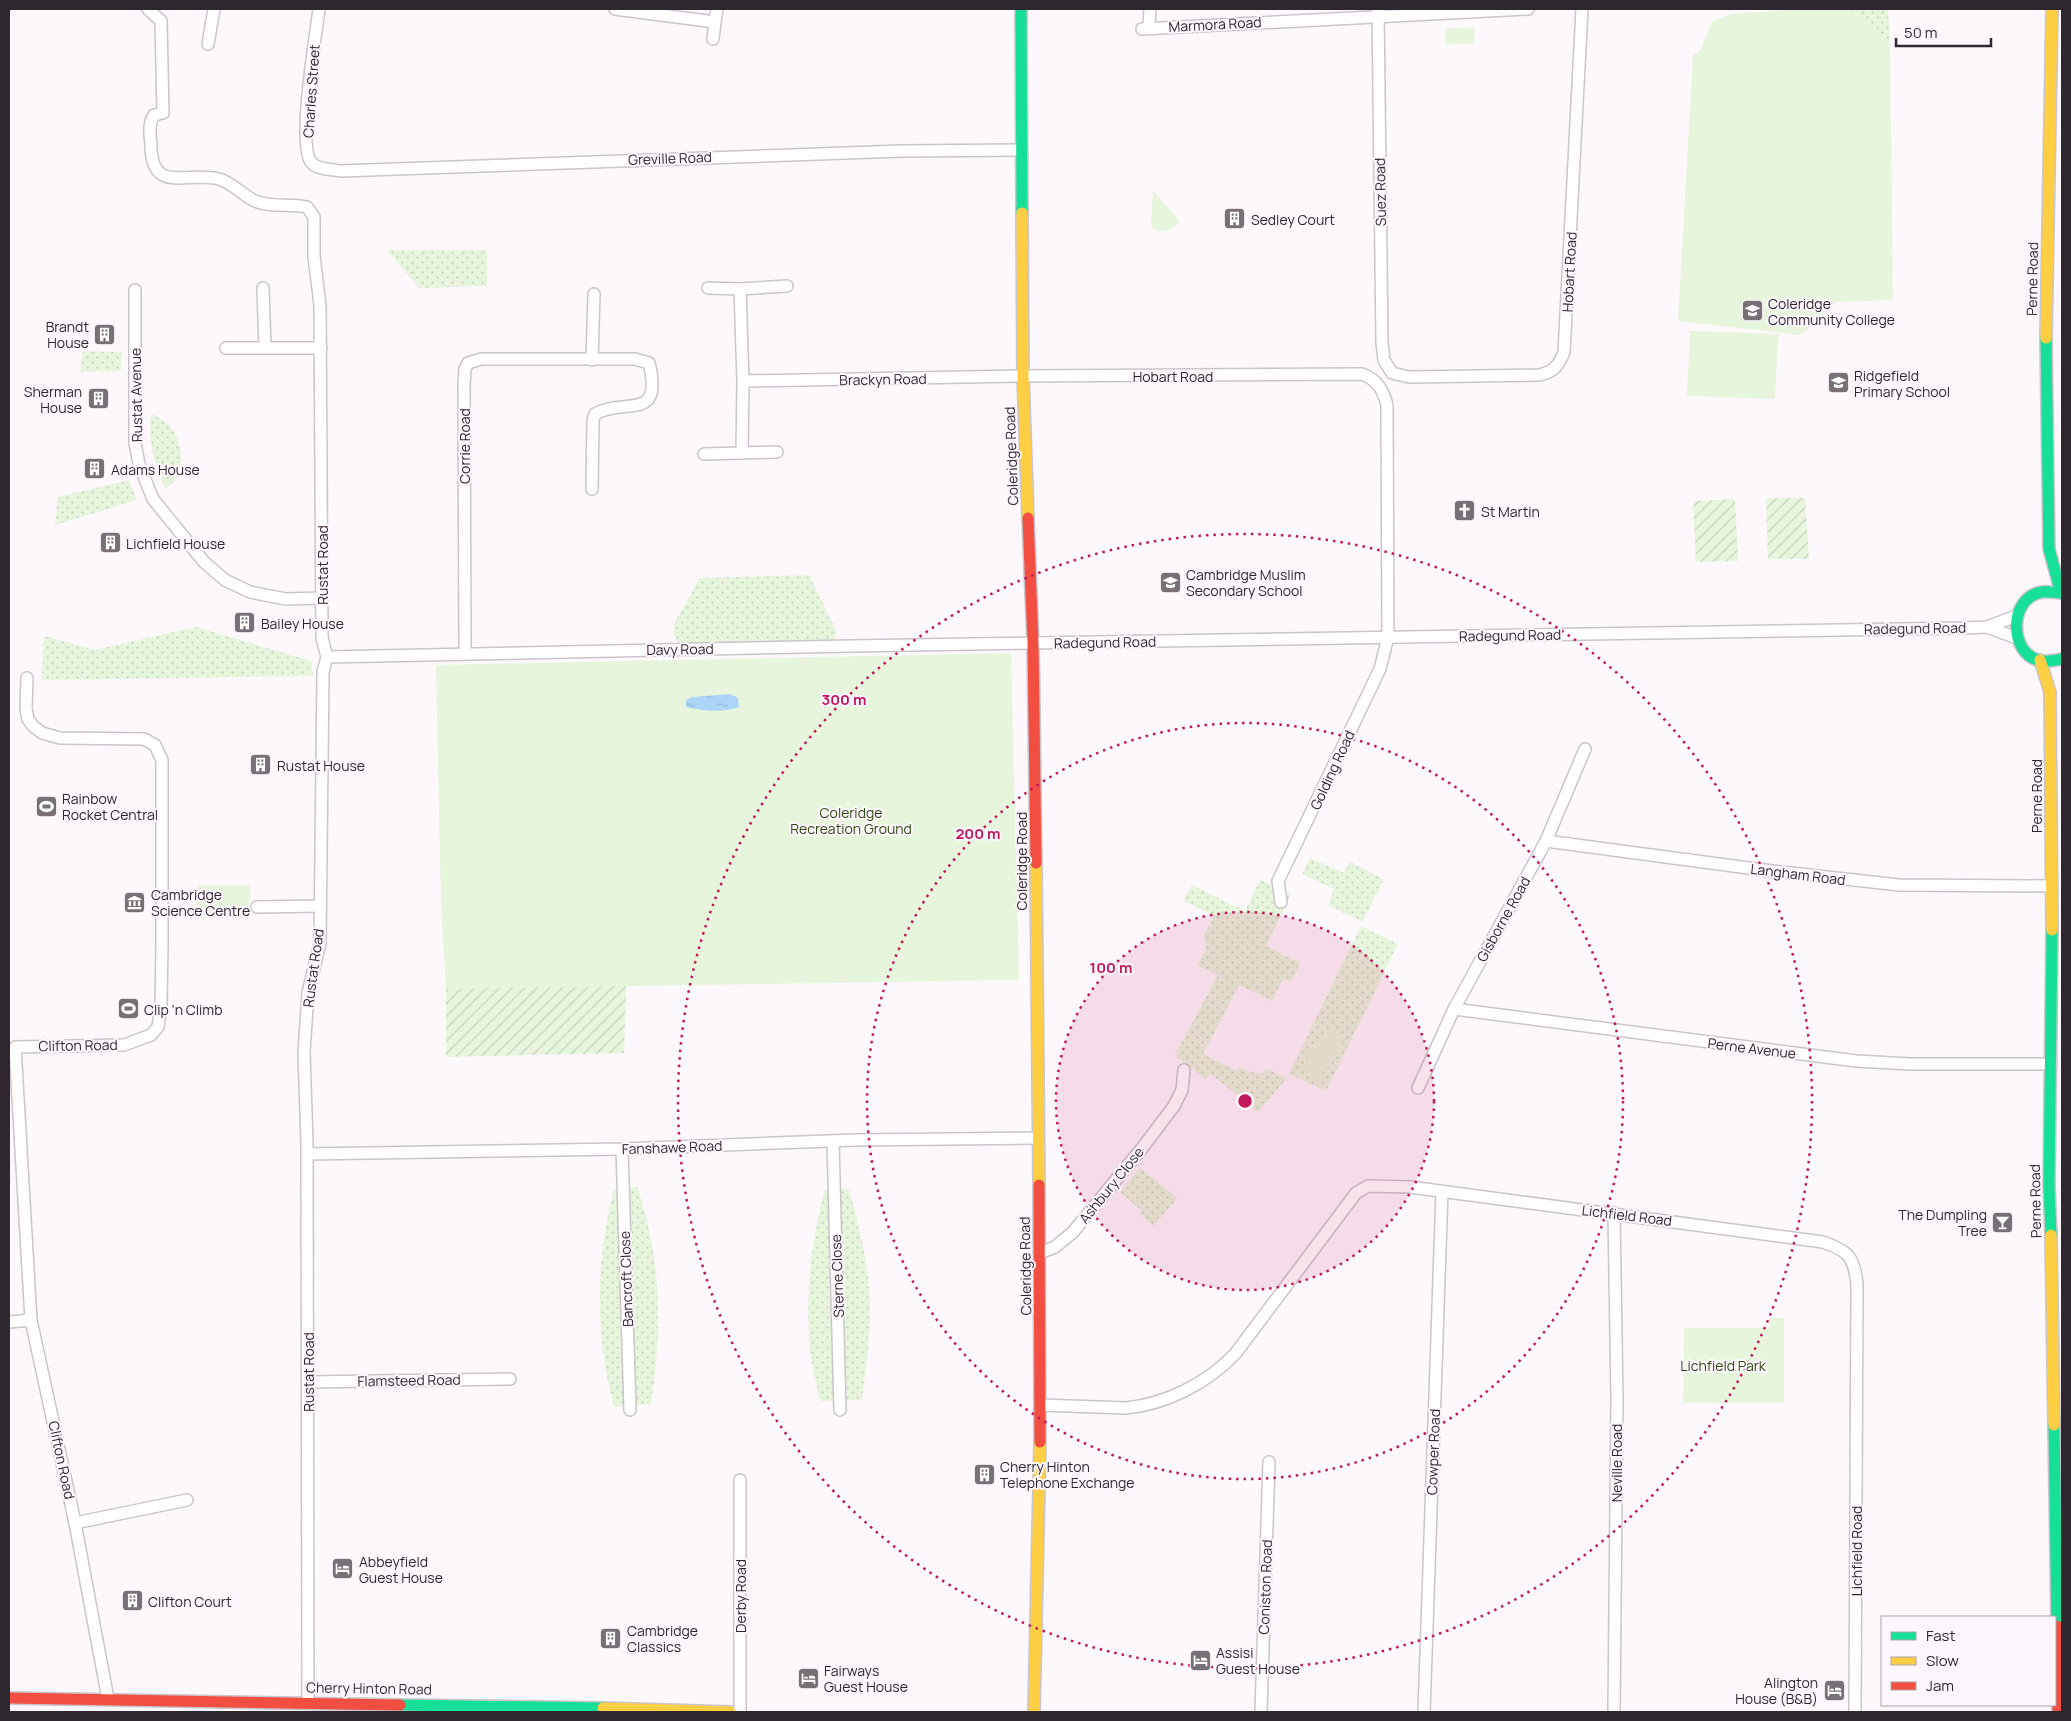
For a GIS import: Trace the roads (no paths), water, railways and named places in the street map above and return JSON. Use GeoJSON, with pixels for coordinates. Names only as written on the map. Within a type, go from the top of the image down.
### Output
{"type":"FeatureCollection","features":[{"type":"Feature","properties":{"kind":"street","name":"Rustat Road"},"geometry":{"type":"LineString","coordinates":[[148,9],[161,22],[163,113],[154,115],[150,121],[152,161],[158,172],[169,178],[219,179],[254,200],[267,205],[296,204],[307,207],[314,217],[314,256],[320,305],[321,348],[322,638],[327,656],[323,672],[320,943],[308,994],[304,1052],[307,1154],[308,1702]]}},
{"type":"Feature","properties":{"kind":"street"},"geometry":{"type":"LineString","coordinates":[[208,44],[214,9]]}},
{"type":"Feature","properties":{"kind":"street","name":"Charles Street"},"geometry":{"type":"LineString","coordinates":[[319,9],[309,88],[307,151],[311,161],[320,167]]}},
{"type":"Feature","properties":{"kind":"street"},"geometry":{"type":"LineString","coordinates":[[615,9],[715,22]]}},
{"type":"Feature","properties":{"kind":"street"},"geometry":{"type":"LineString","coordinates":[[713,39],[717,9]]}},
{"type":"Feature","properties":{"kind":"street","name":"Coleridge Road"},"geometry":{"type":"LineString","coordinates":[[1020,9],[1023,376],[1033,643],[1040,1253],[1041,1405],[1034,1712]]}},
{"type":"Feature","properties":{"kind":"street","name":"Marmora Road"},"geometry":{"type":"LineString","coordinates":[[1150,9],[1145,28],[1378,13],[1528,9]]}},
{"type":"Feature","properties":{"kind":"street"},"geometry":{"type":"LineString","coordinates":[[1267,9],[1267,21]]}},
{"type":"Feature","properties":{"kind":"street","name":"Hobart Road"},"geometry":{"type":"LineString","coordinates":[[1392,373],[1409,376],[1539,375],[1554,370],[1560,362],[1564,352],[1582,9]]}},
{"type":"Feature","properties":{"kind":"street","name":"Perne Road"},"geometry":{"type":"LineString","coordinates":[[2049,550],[2062,593],[2051,591],[2040,593],[2049,550],[2046,310],[2052,9]]}},
{"type":"Feature","properties":{"kind":"street","name":"Suez Road"},"geometry":{"type":"LineString","coordinates":[[1378,13],[1382,344],[1384,360],[1392,373]]}},
{"type":"Feature","properties":{"kind":"street","name":"Greville Road"},"geometry":{"type":"LineString","coordinates":[[320,167],[340,171],[892,151],[1020,150]]}},
{"type":"Feature","properties":{"kind":"street"},"geometry":{"type":"LineString","coordinates":[[708,288],[740,289],[787,286]]}},
{"type":"Feature","properties":{"kind":"street"},"geometry":{"type":"LineString","coordinates":[[263,288],[265,346]]}},
{"type":"Feature","properties":{"kind":"street"},"geometry":{"type":"LineString","coordinates":[[740,289],[743,381],[742,453]]}},
{"type":"Feature","properties":{"kind":"street","name":"Rustat Avenue"},"geometry":{"type":"LineString","coordinates":[[135,290],[135,443],[139,464],[153,499],[204,562],[225,580],[250,592],[259,594],[286,599],[322,598]]}},
{"type":"Feature","properties":{"kind":"street"},"geometry":{"type":"LineString","coordinates":[[592,360],[594,294]]}},
{"type":"Feature","properties":{"kind":"street"},"geometry":{"type":"LineString","coordinates":[[226,348],[265,346],[321,348]]}},
{"type":"Feature","properties":{"kind":"street","name":"Corrie Road"},"geometry":{"type":"LineString","coordinates":[[465,654],[465,370],[468,363],[481,359],[644,361],[649,364],[652,382],[651,393],[647,400],[641,405],[604,408],[595,414],[593,420],[592,489]]}},
{"type":"Feature","properties":{"kind":"street","name":"Hobart Road"},"geometry":{"type":"LineString","coordinates":[[1023,376],[1362,374],[1371,378],[1379,385],[1388,405],[1388,637]]}},
{"type":"Feature","properties":{"kind":"street","name":"Brackyn Road"},"geometry":{"type":"LineString","coordinates":[[743,381],[1023,376]]}},
{"type":"Feature","properties":{"kind":"street"},"geometry":{"type":"LineString","coordinates":[[704,454],[777,452]]}},
{"type":"Feature","properties":{"kind":"street"},"geometry":{"type":"LineString","coordinates":[[2040,593],[2030,598],[2022,606],[2016,616],[2015,627],[2017,638],[2022,648],[2030,656],[2040,660]]}},
{"type":"Feature","properties":{"kind":"street","name":"Radegund Road"},"geometry":{"type":"LineString","coordinates":[[1033,643],[1987,627],[2016,616]]}},
{"type":"Feature","properties":{"kind":"street","name":"Radegund Road"},"geometry":{"type":"LineString","coordinates":[[1987,627],[2017,638]]}},
{"type":"Feature","properties":{"kind":"street","name":"Golding Road"},"geometry":{"type":"LineString","coordinates":[[1281,902],[1278,881],[1380,669],[1388,637]]}},
{"type":"Feature","properties":{"kind":"street","name":"Davy Road"},"geometry":{"type":"LineString","coordinates":[[327,656],[1033,643]]}},
{"type":"Feature","properties":{"kind":"street","name":"Perne Road"},"geometry":{"type":"LineString","coordinates":[[2056,1616],[2052,1277],[2049,1186],[2057,1079],[2051,1064],[2050,692],[2040,660],[2051,662],[2061,660]]}},
{"type":"Feature","properties":{"kind":"street","name":"Perne Road"},"geometry":{"type":"LineString","coordinates":[[2050,692],[2061,660]]}},
{"type":"Feature","properties":{"kind":"street","name":"Clifton Road"},"geometry":{"type":"LineString","coordinates":[[27,678],[26,709],[28,718],[33,726],[42,733],[60,738],[144,739],[155,745],[162,760],[162,943],[161,1006],[158,1027],[151,1036],[124,1045],[15,1046],[31,1320],[76,1523],[108,1699]]}},
{"type":"Feature","properties":{"kind":"street","name":"Gisborne Road"},"geometry":{"type":"LineString","coordinates":[[1418,1088],[1454,1009],[1546,840],[1585,749]]}},
{"type":"Feature","properties":{"kind":"street","name":"Langham Road"},"geometry":{"type":"LineString","coordinates":[[1546,840],[1766,870],[1899,885],[2052,886]]}},
{"type":"Feature","properties":{"kind":"street"},"geometry":{"type":"LineString","coordinates":[[257,907],[319,906]]}},
{"type":"Feature","properties":{"kind":"street","name":"Perne Avenue"},"geometry":{"type":"LineString","coordinates":[[1454,1009],[1856,1061],[1910,1064],[2051,1064]]}},
{"type":"Feature","properties":{"kind":"street","name":"Ashbury Close"},"geometry":{"type":"LineString","coordinates":[[1040,1253],[1055,1247],[1073,1232],[1174,1106],[1182,1090],[1184,1070]]}},
{"type":"Feature","properties":{"kind":"street","name":"Fanshawe Road"},"geometry":{"type":"LineString","coordinates":[[307,1154],[622,1149],[833,1141],[1038,1138]]}},
{"type":"Feature","properties":{"kind":"street","name":"Sterne Close"},"geometry":{"type":"LineString","coordinates":[[833,1141],[840,1410]]}},
{"type":"Feature","properties":{"kind":"street","name":"Bancroft Close"},"geometry":{"type":"LineString","coordinates":[[622,1149],[630,1410]]}},
{"type":"Feature","properties":{"kind":"street","name":"Lichfield Road"},"geometry":{"type":"LineString","coordinates":[[1041,1405],[1140,1407],[1172,1396],[1220,1370],[1235,1354],[1361,1189],[1368,1186],[1410,1187],[1614,1213],[1823,1242],[1839,1247],[1849,1254],[1855,1267],[1857,1284],[1855,1712]]}},
{"type":"Feature","properties":{"kind":"street","name":"Cowper Road"},"geometry":{"type":"LineString","coordinates":[[1424,1712],[1442,1192]]}},
{"type":"Feature","properties":{"kind":"street","name":"Neville Road"},"geometry":{"type":"LineString","coordinates":[[1614,1213],[1617,1398],[1614,1712]]}},
{"type":"Feature","properties":{"kind":"street"},"geometry":{"type":"LineString","coordinates":[[9,1322],[31,1320]]}},
{"type":"Feature","properties":{"kind":"street","name":"Flamsteed Road"},"geometry":{"type":"LineString","coordinates":[[308,1382],[510,1379]]}},
{"type":"Feature","properties":{"kind":"street","name":"Coniston Road"},"geometry":{"type":"LineString","coordinates":[[1261,1712],[1269,1462]]}},
{"type":"Feature","properties":{"kind":"street","name":"Derby Road"},"geometry":{"type":"LineString","coordinates":[[740,1478],[740,1712]]}},
{"type":"Feature","properties":{"kind":"street"},"geometry":{"type":"LineString","coordinates":[[76,1523],[187,1500]]}},
{"type":"Feature","properties":{"kind":"street","name":"Perne Road"},"geometry":{"type":"LineString","coordinates":[[2056,1624],[2057,1711]]}},
{"type":"Feature","properties":{"kind":"street","name":"Cherry Hinton Road"},"geometry":{"type":"LineString","coordinates":[[9,1698],[308,1702],[397,1708],[730,1712]]}},
{"type":"Feature","properties":{"kind":"water"},"geometry":{"type":"Polygon","coordinates":[[[730,694],[738,698],[739,707],[713,711],[686,707],[686,700],[692,697],[730,694]]]}},
{"type":"Feature","properties":{"kind":"place","name":"Sedley Court"},"geometry":{"type":"Point","coordinates":[1235,219]}},
{"type":"Feature","properties":{"kind":"place","name":"Coleridge Community College"},"geometry":{"type":"Point","coordinates":[1752,311]}},
{"type":"Feature","properties":{"kind":"place","name":"Brandt House"},"geometry":{"type":"Point","coordinates":[105,334]}},
{"type":"Feature","properties":{"kind":"place","name":"Ridgefield Primary School"},"geometry":{"type":"Point","coordinates":[1838,383]}},
{"type":"Feature","properties":{"kind":"place","name":"Sherman House"},"geometry":{"type":"Point","coordinates":[98,399]}},
{"type":"Feature","properties":{"kind":"place","name":"Adams House"},"geometry":{"type":"Point","coordinates":[95,469]}},
{"type":"Feature","properties":{"kind":"place","name":"St Martin"},"geometry":{"type":"Point","coordinates":[1465,511]}},
{"type":"Feature","properties":{"kind":"place","name":"Lichfield House"},"geometry":{"type":"Point","coordinates":[110,543]}},
{"type":"Feature","properties":{"kind":"place","name":"Cambridge Muslim Secondary School"},"geometry":{"type":"Point","coordinates":[1170,582]}},
{"type":"Feature","properties":{"kind":"place","name":"Bailey House"},"geometry":{"type":"Point","coordinates":[245,623]}},
{"type":"Feature","properties":{"kind":"place","name":"Rustat House"},"geometry":{"type":"Point","coordinates":[261,765]}},
{"type":"Feature","properties":{"kind":"place","name":"Rainbow Rocket Central"},"geometry":{"type":"Point","coordinates":[46,806]}},
{"type":"Feature","properties":{"kind":"place","name":"Cambridge Science Centre"},"geometry":{"type":"Point","coordinates":[135,902]}},
{"type":"Feature","properties":{"kind":"place","name":"Clip 'n Climb"},"geometry":{"type":"Point","coordinates":[128,1009]}},
{"type":"Feature","properties":{"kind":"place","name":"The Dumpling Tree"},"geometry":{"type":"Point","coordinates":[2003,1222]}},
{"type":"Feature","properties":{"kind":"place","name":"Cherry Hinton Telephone Exchange"},"geometry":{"type":"Point","coordinates":[984,1474]}},
{"type":"Feature","properties":{"kind":"place","name":"Abbeyfield Guest House"},"geometry":{"type":"Point","coordinates":[343,1569]}},
{"type":"Feature","properties":{"kind":"place","name":"Clifton Court"},"geometry":{"type":"Point","coordinates":[132,1601]}},
{"type":"Feature","properties":{"kind":"place","name":"Cambridge Classics"},"geometry":{"type":"Point","coordinates":[611,1638]}},
{"type":"Feature","properties":{"kind":"place","name":"Assisi Guest House"},"geometry":{"type":"Point","coordinates":[1200,1660]}},
{"type":"Feature","properties":{"kind":"place","name":"Fairways Guest House"},"geometry":{"type":"Point","coordinates":[808,1678]}},
{"type":"Feature","properties":{"kind":"place","name":"Alington House (B&B)"},"geometry":{"type":"Point","coordinates":[1834,1690]}},
{"type":"Feature","properties":{"kind":"park label","name":"Coleridge Recreation Ground"},"geometry":{"type":"Point","coordinates":[851,820]}},
{"type":"Feature","properties":{"kind":"park label","name":"Lichfield Park"},"geometry":{"type":"Point","coordinates":[1723,1365]}}]}
